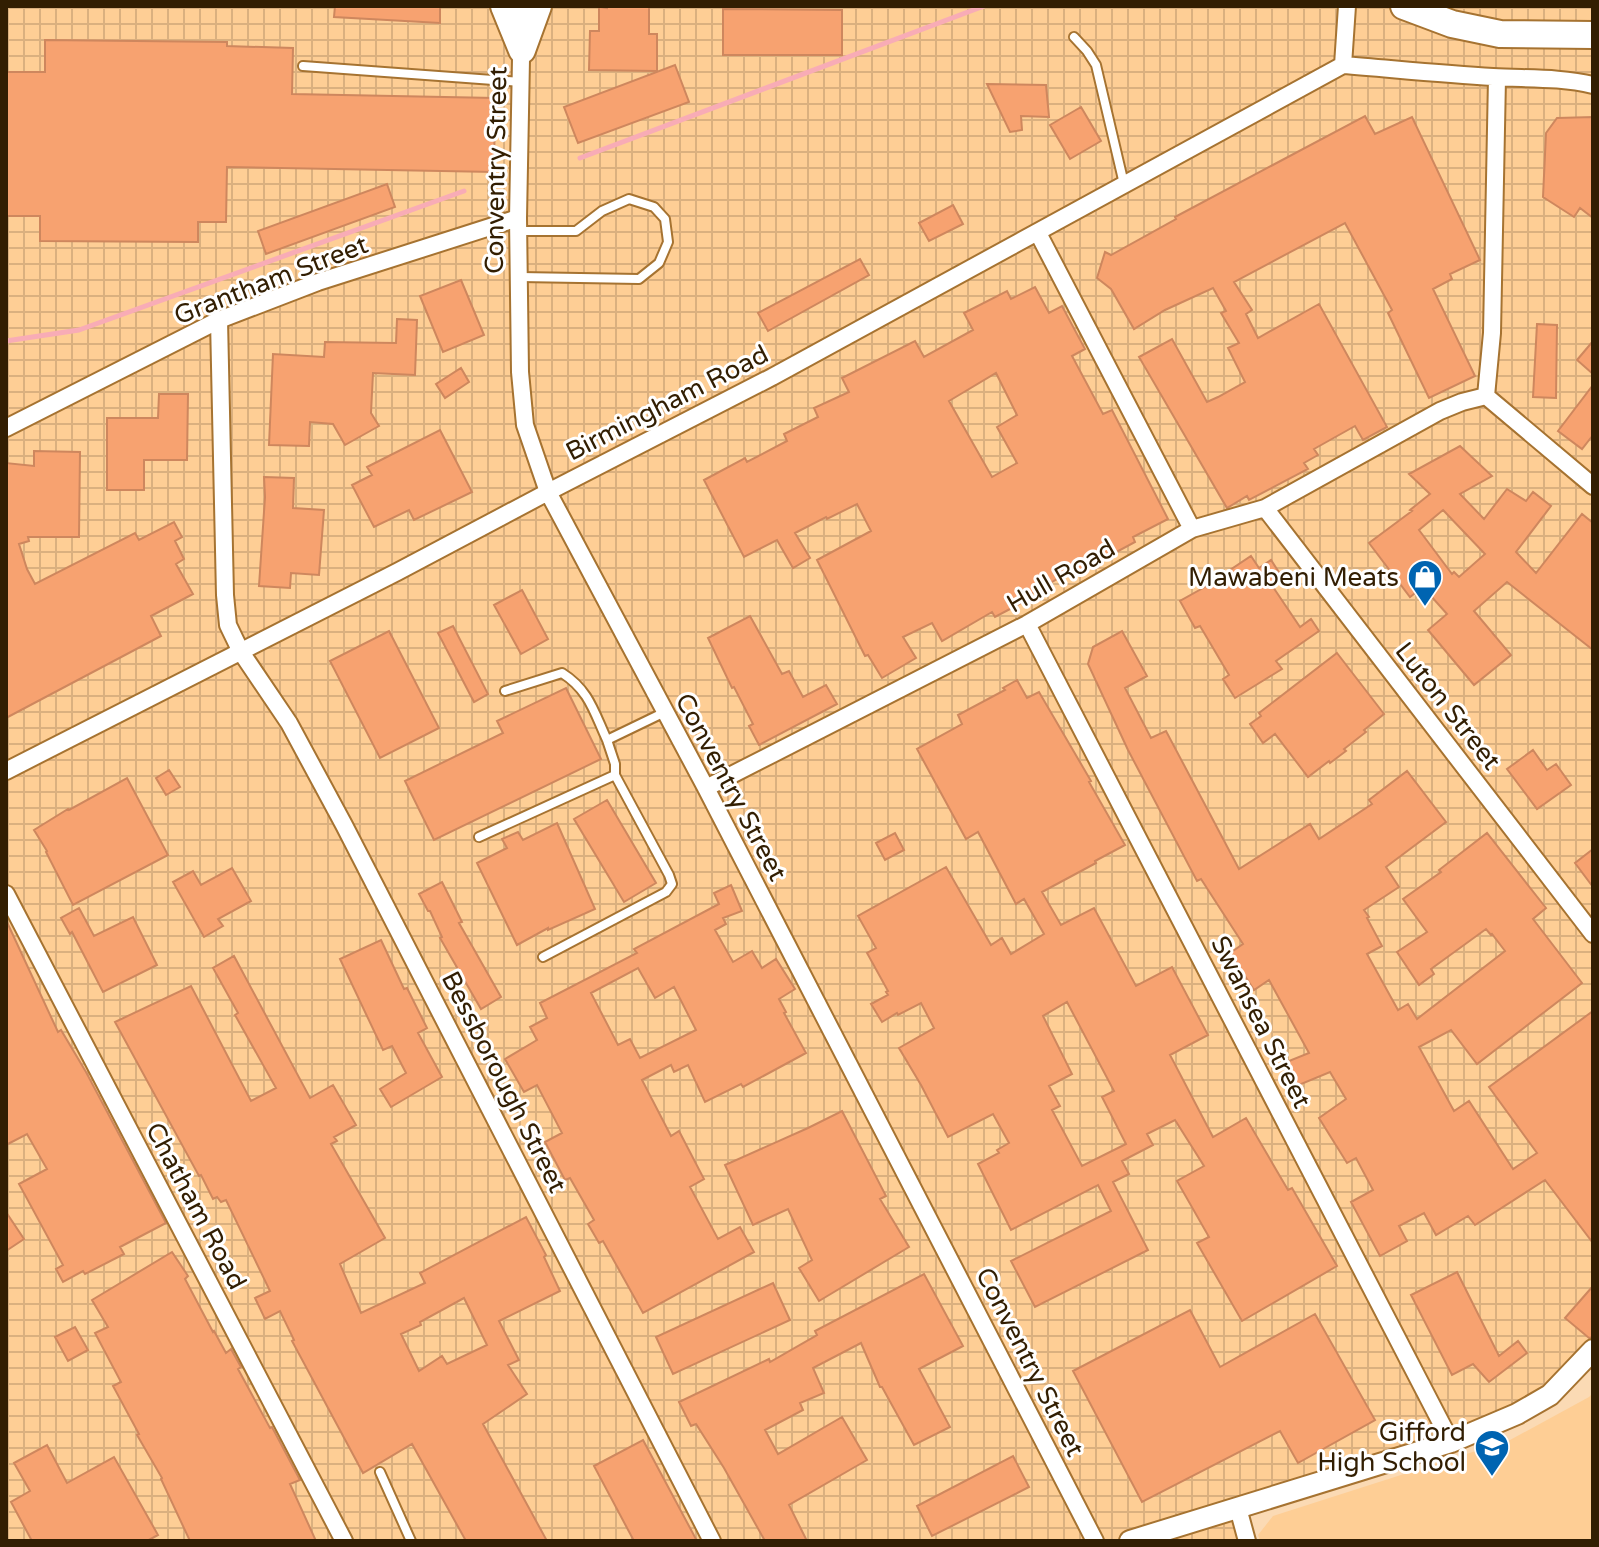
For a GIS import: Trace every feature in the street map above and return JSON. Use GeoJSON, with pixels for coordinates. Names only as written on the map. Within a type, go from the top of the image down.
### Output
{"type":"FeatureCollection","features":[{"type":"Feature","properties":{"kind":"highway"},"geometry":{"type":"LineString","coordinates":[[504,6],[522,50]]}},
{"type":"Feature","properties":{"kind":"highway"},"geometry":{"type":"LineString","coordinates":[[522,50],[538,6]]}},
{"type":"Feature","properties":{"kind":"highway"},"geometry":{"type":"LineString","coordinates":[[1404,7],[1452,24],[1500,34],[1592,35]]}},
{"type":"Feature","properties":{"kind":"street","name":"Conventry Street"},"geometry":{"type":"LineString","coordinates":[[522,6],[518,225],[520,372],[525,425],[548,492],[706,788],[1095,1541]]}},
{"type":"Feature","properties":{"kind":"street"},"geometry":{"type":"LineString","coordinates":[[1347,6],[1343,65],[1497,78],[1526,77],[1593,85]]}},
{"type":"Feature","properties":{"kind":"street","name":"Birmingham Road"},"geometry":{"type":"LineString","coordinates":[[6,771],[772,377],[1343,65]]}},
{"type":"Feature","properties":{"kind":"street"},"geometry":{"type":"LineString","coordinates":[[1497,78],[1492,318],[1486,396],[1593,486]]}},
{"type":"Feature","properties":{"kind":"street","name":"Grantham Street"},"geometry":{"type":"LineString","coordinates":[[6,428],[219,320],[318,282],[518,225]]}},
{"type":"Feature","properties":{"kind":"street"},"geometry":{"type":"LineString","coordinates":[[1038,233],[1192,529]]}},
{"type":"Feature","properties":{"kind":"street","name":"Bessborough Street"},"geometry":{"type":"LineString","coordinates":[[219,320],[228,625],[241,652],[289,723],[344,825],[712,1541]]}},
{"type":"Feature","properties":{"kind":"street","name":"Hull Road"},"geometry":{"type":"LineString","coordinates":[[706,788],[1027,624],[1192,529],[1265,508],[1440,411],[1486,396]]}},
{"type":"Feature","properties":{"kind":"street","name":"Luton Street"},"geometry":{"type":"LineString","coordinates":[[1265,508],[1593,934]]}},
{"type":"Feature","properties":{"kind":"street","name":"Swansea Street"},"geometry":{"type":"LineString","coordinates":[[1027,624],[1451,1442]]}},
{"type":"Feature","properties":{"kind":"street","name":"Chatham Road"},"geometry":{"type":"LineString","coordinates":[[6,894],[344,1541]]}},
{"type":"Feature","properties":{"kind":"street"},"geometry":{"type":"LineString","coordinates":[[1130,1541],[1451,1442],[1517,1414],[1550,1395],[1593,1350]]}},
{"type":"Feature","properties":{"kind":"street"},"geometry":{"type":"LineString","coordinates":[[1238,1508],[1247,1541]]}},
{"type":"Feature","properties":{"kind":"lane"},"geometry":{"type":"LineString","coordinates":[[1074,37],[1096,65],[1125,185]]}},
{"type":"Feature","properties":{"kind":"lane"},"geometry":{"type":"LineString","coordinates":[[303,66],[521,82]]}},
{"type":"Feature","properties":{"kind":"lane"},"geometry":{"type":"LineString","coordinates":[[518,225],[576,231],[602,211],[629,199],[654,207],[665,219],[668,242],[659,263],[639,279],[519,277]]}},
{"type":"Feature","properties":{"kind":"lane"},"geometry":{"type":"LineString","coordinates":[[505,691],[562,673],[584,691],[607,740],[615,764],[615,775],[672,884],[666,892],[543,957]]}},
{"type":"Feature","properties":{"kind":"lane"},"geometry":{"type":"LineString","coordinates":[[607,740],[665,712]]}},
{"type":"Feature","properties":{"kind":"lane"},"geometry":{"type":"LineString","coordinates":[[479,837],[615,775]]}},
{"type":"Feature","properties":{"kind":"lane"},"geometry":{"type":"LineString","coordinates":[[380,1472],[411,1541]]}},
{"type":"Feature","properties":{"kind":"shaded area"},"geometry":{"type":"Polygon","coordinates":[[[6,6],[1593,6],[1593,1340],[1547,1387],[1512,1409],[1438,1439],[1227,1505],[1238,1541],[6,1541],[6,6]]]}},
{"type":"Feature","properties":{"kind":"shaded area","name":"Gifford High School"},"geometry":{"type":"Polygon","coordinates":[[[1593,1393],[1593,1541],[1260,1541],[1258,1535],[1273,1516],[1510,1440],[1593,1393]]]}},
{"type":"Feature","properties":{"kind":"building"},"geometry":{"type":"Polygon","coordinates":[[[335,6],[440,6],[440,23],[334,17],[335,6]]]}},
{"type":"Feature","properties":{"kind":"building"},"geometry":{"type":"Polygon","coordinates":[[[649,6],[649,34],[657,34],[657,71],[589,70],[590,31],[599,31],[599,7],[649,6]]]}},
{"type":"Feature","properties":{"kind":"building"},"geometry":{"type":"Polygon","coordinates":[[[723,9],[842,10],[842,55],[723,55],[723,9]]]}},
{"type":"Feature","properties":{"kind":"building"},"geometry":{"type":"Polygon","coordinates":[[[45,40],[227,42],[227,46],[293,48],[292,94],[495,98],[494,172],[227,167],[226,222],[198,222],[198,242],[40,241],[40,216],[6,216],[6,72],[45,72],[45,40]]]}},
{"type":"Feature","properties":{"kind":"building"},"geometry":{"type":"Polygon","coordinates":[[[675,65],[689,102],[578,143],[564,107],[675,65]]]}},
{"type":"Feature","properties":{"kind":"building"},"geometry":{"type":"Polygon","coordinates":[[[987,84],[1046,85],[1049,117],[1021,116],[1022,130],[1010,132],[987,84]]]}},
{"type":"Feature","properties":{"kind":"building"},"geometry":{"type":"Polygon","coordinates":[[[1081,107],[1101,141],[1070,159],[1050,125],[1081,107]]]}},
{"type":"Feature","properties":{"kind":"building"},"geometry":{"type":"Polygon","coordinates":[[[1365,116],[1375,134],[1412,117],[1480,260],[1450,274],[1452,279],[1433,289],[1475,376],[1429,398],[1388,313],[1392,310],[1345,223],[1234,282],[1252,310],[1246,314],[1258,338],[1319,304],[1387,427],[1363,440],[1355,426],[1314,449],[1318,455],[1304,463],[1308,469],[1227,508],[1139,357],[1172,339],[1207,402],[1218,397],[1245,382],[1228,348],[1239,343],[1221,313],[1226,311],[1213,288],[1165,310],[1134,329],[1111,289],[1097,278],[1105,252],[1111,255],[1175,217],[1365,116]]]}},
{"type":"Feature","properties":{"kind":"building"},"geometry":{"type":"Polygon","coordinates":[[[1593,117],[1593,218],[1580,208],[1574,217],[1543,197],[1546,133],[1557,118],[1593,117]]]}},
{"type":"Feature","properties":{"kind":"building"},"geometry":{"type":"Polygon","coordinates":[[[387,184],[395,207],[266,254],[258,231],[387,184]]]}},
{"type":"Feature","properties":{"kind":"building"},"geometry":{"type":"Polygon","coordinates":[[[953,205],[963,224],[929,241],[919,223],[953,205]]]}},
{"type":"Feature","properties":{"kind":"building"},"geometry":{"type":"Polygon","coordinates":[[[860,259],[869,275],[768,331],[758,313],[860,259]]]}},
{"type":"Feature","properties":{"kind":"building"},"geometry":{"type":"Polygon","coordinates":[[[461,280],[484,335],[443,352],[420,296],[461,280]]]}},
{"type":"Feature","properties":{"kind":"building"},"geometry":{"type":"Polygon","coordinates":[[[1035,287],[1049,313],[1062,306],[1085,349],[1072,356],[1103,414],[1112,410],[1168,519],[1133,537],[1135,542],[1074,575],[1071,571],[1010,609],[995,617],[992,612],[942,641],[932,623],[903,637],[916,658],[882,678],[868,655],[865,656],[817,560],[871,531],[857,504],[795,533],[810,558],[793,568],[777,540],[744,557],[704,480],[745,458],[747,462],[787,441],[784,434],[818,417],[814,408],[849,392],[842,378],[915,341],[924,357],[973,330],[964,313],[1007,291],[1011,299],[1035,287]],[[996,373],[949,401],[992,477],[1017,463],[997,427],[1017,415],[996,373]]]}},
{"type":"Feature","properties":{"kind":"building"},"geometry":{"type":"Polygon","coordinates":[[[397,319],[417,320],[415,375],[373,373],[371,413],[379,426],[345,445],[333,424],[310,422],[309,446],[269,445],[273,354],[324,357],[325,342],[396,343],[397,319]]]}},
{"type":"Feature","properties":{"kind":"building"},"geometry":{"type":"Polygon","coordinates":[[[1537,324],[1557,325],[1556,398],[1533,397],[1537,324]]]}},
{"type":"Feature","properties":{"kind":"building"},"geometry":{"type":"Polygon","coordinates":[[[1593,341],[1593,374],[1577,360],[1593,341]]]}},
{"type":"Feature","properties":{"kind":"building"},"geometry":{"type":"Polygon","coordinates":[[[461,368],[469,382],[445,398],[436,384],[461,368]]]}},
{"type":"Feature","properties":{"kind":"building"},"geometry":{"type":"Polygon","coordinates":[[[1593,385],[1593,435],[1582,449],[1558,431],[1593,385]]]}},
{"type":"Feature","properties":{"kind":"building"},"geometry":{"type":"Polygon","coordinates":[[[159,394],[188,394],[187,460],[144,460],[144,490],[107,490],[107,418],[158,418],[159,394]]]}},
{"type":"Feature","properties":{"kind":"building"},"geometry":{"type":"Polygon","coordinates":[[[440,430],[472,492],[414,520],[409,510],[374,527],[352,485],[372,475],[367,467],[440,430]]]}},
{"type":"Feature","properties":{"kind":"building"},"geometry":{"type":"Polygon","coordinates":[[[1460,446],[1492,476],[1460,494],[1484,519],[1507,489],[1526,501],[1533,492],[1551,506],[1516,552],[1536,573],[1582,514],[1593,523],[1593,650],[1507,582],[1474,611],[1511,655],[1474,685],[1428,630],[1447,614],[1423,587],[1410,597],[1369,543],[1430,494],[1409,474],[1460,446]],[[1443,510],[1419,530],[1452,574],[1454,572],[1459,577],[1485,554],[1443,510]]]}},
{"type":"Feature","properties":{"kind":"building"},"geometry":{"type":"Polygon","coordinates":[[[34,451],[80,452],[79,537],[28,537],[29,541],[19,544],[35,584],[135,533],[139,540],[174,522],[182,537],[175,541],[184,559],[176,564],[193,594],[151,616],[161,636],[6,718],[6,463],[34,466],[34,451]]]}},
{"type":"Feature","properties":{"kind":"building"},"geometry":{"type":"Polygon","coordinates":[[[264,477],[294,478],[293,508],[324,510],[319,575],[291,573],[290,588],[259,586],[264,477]]]}},
{"type":"Feature","properties":{"kind":"building"},"geometry":{"type":"Polygon","coordinates":[[[1251,556],[1259,568],[1271,560],[1282,577],[1271,584],[1300,627],[1311,619],[1319,631],[1276,661],[1282,669],[1235,698],[1223,679],[1229,675],[1200,626],[1195,628],[1180,601],[1251,556]]]}},
{"type":"Feature","properties":{"kind":"building"},"geometry":{"type":"Polygon","coordinates":[[[522,590],[548,639],[521,654],[494,605],[522,590]]]}},
{"type":"Feature","properties":{"kind":"building"},"geometry":{"type":"Polygon","coordinates":[[[750,616],[782,674],[789,671],[803,697],[826,685],[837,704],[759,745],[749,726],[753,724],[708,638],[750,616]]]}},
{"type":"Feature","properties":{"kind":"building"},"geometry":{"type":"Polygon","coordinates":[[[453,626],[488,694],[474,702],[438,633],[453,626]]]}},
{"type":"Feature","properties":{"kind":"building"},"geometry":{"type":"Polygon","coordinates":[[[389,631],[439,728],[380,758],[330,661],[389,631]]]}},
{"type":"Feature","properties":{"kind":"building"},"geometry":{"type":"Polygon","coordinates":[[[1122,631],[1147,676],[1125,688],[1151,738],[1166,731],[1239,869],[1310,824],[1319,839],[1372,804],[1369,800],[1407,771],[1446,822],[1386,867],[1399,887],[1364,910],[1382,946],[1367,954],[1398,1010],[1408,1004],[1417,1019],[1505,951],[1486,929],[1431,969],[1434,974],[1419,985],[1397,952],[1427,932],[1403,899],[1487,833],[1546,908],[1533,919],[1582,983],[1477,1064],[1451,1030],[1419,1047],[1454,1111],[1469,1101],[1513,1169],[1537,1153],[1489,1087],[1593,1011],[1593,1243],[1545,1180],[1475,1225],[1468,1216],[1436,1235],[1424,1213],[1399,1226],[1407,1241],[1380,1256],[1351,1202],[1373,1190],[1356,1158],[1347,1163],[1319,1118],[1346,1099],[1330,1072],[1294,1087],[1284,1063],[1309,1053],[1269,980],[1254,990],[1230,953],[1243,944],[1201,879],[1197,881],[1128,750],[1088,664],[1093,647],[1122,631]]]}},
{"type":"Feature","properties":{"kind":"building"},"geometry":{"type":"Polygon","coordinates":[[[1337,653],[1384,714],[1344,749],[1346,751],[1308,777],[1275,734],[1263,743],[1250,724],[1261,716],[1259,713],[1337,653]]]}},
{"type":"Feature","properties":{"kind":"building"},"geometry":{"type":"Polygon","coordinates":[[[1017,680],[1027,698],[1039,692],[1125,845],[1042,892],[1061,925],[1094,908],[1136,986],[1172,967],[1208,1035],[1170,1055],[1213,1137],[1246,1118],[1288,1190],[1292,1188],[1337,1266],[1242,1321],[1197,1243],[1209,1237],[1177,1181],[1204,1166],[1175,1120],[1147,1134],[1153,1145],[1122,1161],[1129,1174],[1113,1182],[1148,1250],[1035,1307],[1011,1261],[1111,1211],[1098,1185],[1011,1230],[978,1164],[999,1153],[997,1150],[1009,1143],[993,1114],[948,1137],[899,1048],[934,1028],[921,1003],[882,1022],[871,1004],[888,995],[888,991],[867,953],[876,948],[858,916],[946,867],[991,945],[1002,938],[1011,954],[1044,934],[1024,899],[1016,904],[978,832],[966,839],[917,749],[962,724],[958,715],[1005,690],[1003,688],[1017,680]],[[1067,1002],[1043,1016],[1072,1074],[1049,1086],[1060,1106],[1052,1110],[1082,1166],[1126,1144],[1102,1097],[1114,1091],[1067,1002]]]}},
{"type":"Feature","properties":{"kind":"building"},"geometry":{"type":"Polygon","coordinates":[[[566,688],[601,759],[434,840],[405,781],[503,733],[497,721],[566,688]]]}},
{"type":"Feature","properties":{"kind":"building"},"geometry":{"type":"Polygon","coordinates":[[[1533,750],[1547,770],[1556,764],[1571,785],[1537,809],[1507,769],[1533,750]]]}},
{"type":"Feature","properties":{"kind":"building"},"geometry":{"type":"Polygon","coordinates":[[[169,770],[180,787],[166,795],[156,778],[169,770]]]}},
{"type":"Feature","properties":{"kind":"building"},"geometry":{"type":"Polygon","coordinates":[[[127,778],[168,855],[73,905],[34,830],[127,778]]]}},
{"type":"Feature","properties":{"kind":"building"},"geometry":{"type":"Polygon","coordinates":[[[607,800],[656,883],[624,902],[574,819],[607,800]]]}},
{"type":"Feature","properties":{"kind":"building"},"geometry":{"type":"Polygon","coordinates":[[[557,823],[595,909],[548,928],[517,945],[477,863],[507,848],[502,839],[518,832],[523,840],[557,823]]]}},
{"type":"Feature","properties":{"kind":"building"},"geometry":{"type":"Polygon","coordinates":[[[895,833],[904,850],[885,860],[876,843],[895,833]]]}},
{"type":"Feature","properties":{"kind":"building"},"geometry":{"type":"Polygon","coordinates":[[[1593,849],[1593,887],[1575,863],[1593,849]]]}},
{"type":"Feature","properties":{"kind":"building"},"geometry":{"type":"Polygon","coordinates":[[[232,868],[251,901],[218,919],[223,926],[204,937],[173,882],[193,871],[201,885],[232,868]]]}},
{"type":"Feature","properties":{"kind":"building"},"geometry":{"type":"Polygon","coordinates":[[[442,882],[462,922],[459,923],[501,997],[481,1009],[419,894],[442,882]]]}},
{"type":"Feature","properties":{"kind":"building"},"geometry":{"type":"Polygon","coordinates":[[[731,885],[742,911],[723,918],[726,924],[715,930],[733,962],[752,951],[762,968],[776,959],[795,989],[779,999],[806,1053],[743,1087],[741,1084],[705,1102],[688,1065],[674,1072],[671,1065],[642,1080],[671,1136],[679,1131],[704,1179],[690,1187],[718,1239],[740,1227],[754,1252],[643,1313],[603,1241],[599,1243],[588,1224],[594,1220],[570,1178],[565,1180],[545,1142],[562,1133],[537,1085],[524,1092],[505,1059],[537,1040],[530,1027],[547,1018],[540,1003],[637,953],[634,949],[719,904],[714,893],[731,885]],[[638,968],[591,993],[618,1045],[630,1039],[640,1058],[696,1030],[674,987],[655,998],[638,968]]]}},
{"type":"Feature","properties":{"kind":"building"},"geometry":{"type":"Polygon","coordinates":[[[79,908],[94,936],[133,917],[157,965],[103,992],[72,932],[70,934],[61,918],[79,908]]]}},
{"type":"Feature","properties":{"kind":"building"},"geometry":{"type":"Polygon","coordinates":[[[6,920],[58,1032],[61,1030],[86,1072],[166,1223],[120,1247],[124,1254],[63,1282],[56,1269],[63,1265],[19,1184],[47,1169],[27,1134],[6,1145],[6,920]]]}},
{"type":"Feature","properties":{"kind":"building"},"geometry":{"type":"Polygon","coordinates":[[[381,940],[427,1028],[418,1033],[442,1077],[391,1107],[380,1089],[406,1073],[392,1046],[383,1050],[340,959],[381,940]]]}},
{"type":"Feature","properties":{"kind":"building"},"geometry":{"type":"Polygon","coordinates":[[[234,956],[310,1098],[333,1085],[356,1125],[334,1137],[337,1141],[331,1144],[385,1238],[340,1264],[361,1313],[425,1283],[420,1273],[526,1217],[560,1291],[499,1321],[519,1360],[508,1365],[527,1394],[483,1424],[547,1541],[466,1541],[412,1444],[363,1473],[292,1341],[280,1311],[265,1319],[255,1298],[270,1291],[226,1200],[213,1199],[115,1022],[191,986],[251,1101],[276,1088],[213,968],[234,956]],[[464,1298],[401,1334],[419,1371],[442,1356],[447,1364],[487,1345],[464,1298]]]}},
{"type":"Feature","properties":{"kind":"building"},"geometry":{"type":"Polygon","coordinates":[[[842,1111],[886,1196],[880,1199],[909,1247],[819,1301],[799,1268],[812,1260],[788,1209],[753,1225],[725,1165],[842,1111]]]}},
{"type":"Feature","properties":{"kind":"building"},"geometry":{"type":"Polygon","coordinates":[[[6,1212],[24,1239],[6,1251],[6,1212]]]}},
{"type":"Feature","properties":{"kind":"building"},"geometry":{"type":"Polygon","coordinates":[[[172,1252],[188,1276],[185,1279],[213,1332],[226,1353],[231,1349],[241,1367],[238,1369],[300,1480],[290,1484],[316,1541],[190,1541],[162,1478],[137,1435],[113,1386],[121,1382],[95,1333],[108,1327],[92,1300],[172,1252]]]}},
{"type":"Feature","properties":{"kind":"building"},"geometry":{"type":"Polygon","coordinates":[[[1457,1272],[1499,1356],[1518,1341],[1527,1353],[1489,1382],[1473,1364],[1452,1375],[1411,1295],[1457,1272]]]}},
{"type":"Feature","properties":{"kind":"building"},"geometry":{"type":"Polygon","coordinates":[[[924,1274],[963,1346],[919,1369],[950,1427],[914,1445],[880,1387],[861,1343],[813,1368],[824,1393],[800,1403],[803,1410],[765,1430],[778,1454],[842,1417],[867,1460],[789,1505],[807,1541],[765,1541],[724,1468],[696,1424],[691,1426],[679,1402],[769,1359],[770,1362],[817,1335],[815,1331],[924,1274]]]}},
{"type":"Feature","properties":{"kind":"building"},"geometry":{"type":"Polygon","coordinates":[[[773,1283],[790,1320],[673,1374],[656,1337],[773,1283]]]}},
{"type":"Feature","properties":{"kind":"building"},"geometry":{"type":"Polygon","coordinates":[[[1593,1286],[1593,1337],[1589,1338],[1565,1318],[1593,1286]]]}},
{"type":"Feature","properties":{"kind":"building"},"geometry":{"type":"Polygon","coordinates":[[[1190,1310],[1220,1367],[1315,1314],[1375,1420],[1298,1463],[1280,1431],[1142,1502],[1073,1371],[1190,1310]]]}},
{"type":"Feature","properties":{"kind":"building"},"geometry":{"type":"Polygon","coordinates":[[[75,1327],[88,1350],[68,1361],[55,1337],[75,1327]]]}},
{"type":"Feature","properties":{"kind":"building"},"geometry":{"type":"Polygon","coordinates":[[[643,1440],[697,1541],[634,1541],[594,1466],[643,1440]]]}},
{"type":"Feature","properties":{"kind":"building"},"geometry":{"type":"Polygon","coordinates":[[[47,1445],[67,1483],[114,1457],[158,1535],[147,1541],[32,1541],[11,1502],[30,1491],[14,1463],[47,1445]]]}},
{"type":"Feature","properties":{"kind":"building"},"geometry":{"type":"Polygon","coordinates":[[[1013,1456],[1029,1487],[932,1536],[917,1506],[1013,1456]]]}},
{"type":"Feature","properties":{"kind":"waterway"},"geometry":{"type":"LineString","coordinates":[[580,158],[984,6]]}},
{"type":"Feature","properties":{"kind":"waterway"},"geometry":{"type":"LineString","coordinates":[[6,341],[79,330],[464,191]]}},
{"type":"Feature","properties":{"kind":"place","name":"Mawabeni Meats"},"geometry":{"type":"Point","coordinates":[1425,608]}},
{"type":"Feature","properties":{"kind":"place","name":"Gifford High School"},"geometry":{"type":"Point","coordinates":[1492,1478]}}]}
